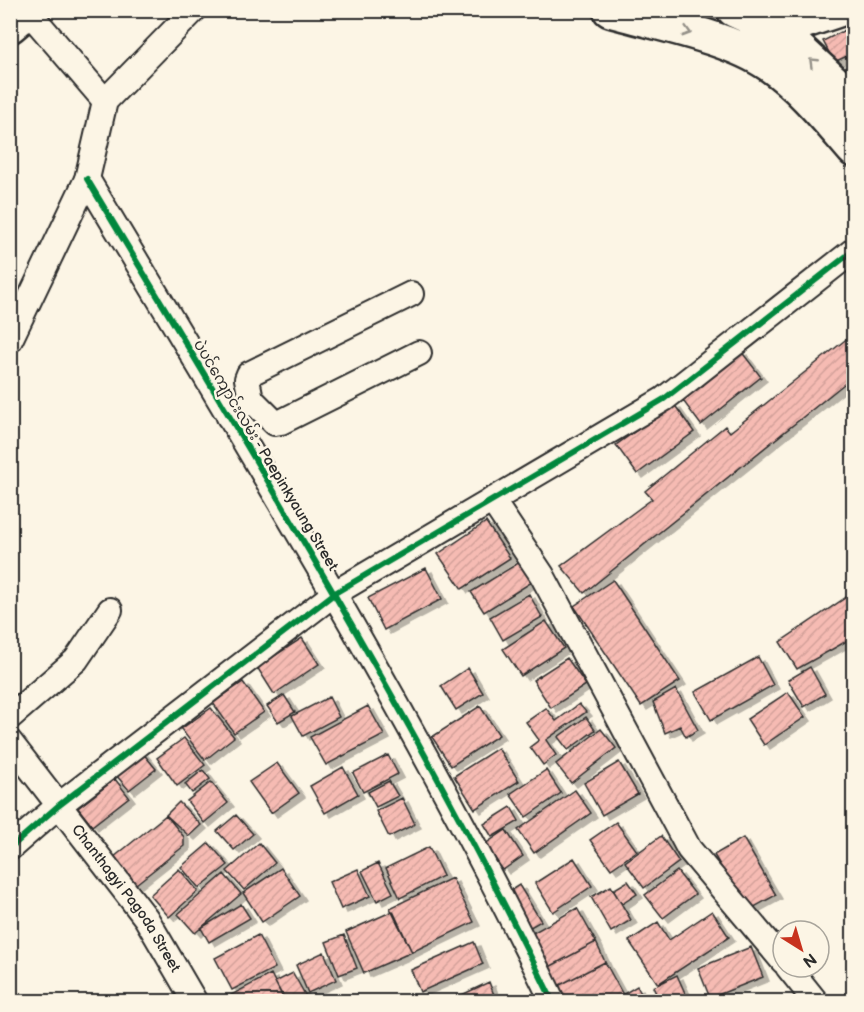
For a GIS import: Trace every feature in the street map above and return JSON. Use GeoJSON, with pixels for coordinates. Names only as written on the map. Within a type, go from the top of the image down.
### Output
{"type":"FeatureCollection","features":[{"type":"Feature","properties":{"kind":"main road"},"geometry":{"type":"LineString","coordinates":[[610,10],[733,45],[764,60],[800,89],[854,150]]}},
{"type":"Feature","properties":{"kind":"main road"},"geometry":{"type":"LineString","coordinates":[[734,10],[778,30],[834,82],[854,104]]}},
{"type":"Feature","properties":{"kind":"main road"},"geometry":{"type":"LineString","coordinates":[[733,45],[838,10]]}},
{"type":"Feature","properties":{"kind":"street"},"geometry":{"type":"LineString","coordinates":[[10,340],[87,179],[105,101],[194,10]]}},
{"type":"Feature","properties":{"kind":"street"},"geometry":{"type":"LineString","coordinates":[[24,15],[105,101]]}},
{"type":"Feature","properties":{"kind":"street","name":"ပဲပင်ကျောင်းလမ်း - Paepinkyaung Street"},"geometry":{"type":"LineString","coordinates":[[87,179],[335,593],[522,939],[552,1002]]}},
{"type":"Feature","properties":{"kind":"street"},"geometry":{"type":"LineString","coordinates":[[10,848],[57,806],[335,593],[664,399],[854,249]]}},
{"type":"Feature","properties":{"kind":"street"},"geometry":{"type":"LineString","coordinates":[[411,294],[249,374],[247,379],[251,399],[269,419],[275,423],[281,422],[418,353]]}},
{"type":"Feature","properties":{"kind":"street"},"geometry":{"type":"LineString","coordinates":[[229,417],[251,399]]}},
{"type":"Feature","properties":{"kind":"street"},"geometry":{"type":"LineString","coordinates":[[492,500],[542,575],[689,849],[771,948]]}},
{"type":"Feature","properties":{"kind":"street"},"geometry":{"type":"LineString","coordinates":[[10,717],[76,660],[110,610]]}},
{"type":"Feature","properties":{"kind":"street","name":"Chanthagyi Pagoda Street"},"geometry":{"type":"LineString","coordinates":[[10,742],[57,806],[146,918],[195,1002]]}},
{"type":"Feature","properties":{"kind":"street"},"geometry":{"type":"LineString","coordinates":[[798,979],[816,1002]]}},
{"type":"Feature","properties":{"kind":"building"},"geometry":{"type":"Polygon","coordinates":[[[849,28],[854,38],[854,53],[834,62],[823,41],[849,28]]]}},
{"type":"Feature","properties":{"kind":"building"},"geometry":{"type":"Polygon","coordinates":[[[854,333],[854,376],[584,593],[561,566],[652,499],[645,491],[725,426],[730,432],[854,333]]]}},
{"type":"Feature","properties":{"kind":"building"},"geometry":{"type":"Polygon","coordinates":[[[741,351],[761,377],[701,425],[681,398],[741,351]]]}},
{"type":"Feature","properties":{"kind":"building"},"geometry":{"type":"Polygon","coordinates":[[[674,404],[694,432],[637,474],[616,445],[674,404]]]}},
{"type":"Feature","properties":{"kind":"building"},"geometry":{"type":"Polygon","coordinates":[[[486,522],[510,558],[462,589],[438,554],[486,522]]]}},
{"type":"Feature","properties":{"kind":"building"},"geometry":{"type":"Polygon","coordinates":[[[520,562],[532,582],[484,612],[471,592],[520,562]]]}},
{"type":"Feature","properties":{"kind":"building"},"geometry":{"type":"Polygon","coordinates":[[[426,568],[442,599],[384,630],[368,598],[426,568]]]}},
{"type":"Feature","properties":{"kind":"building"},"geometry":{"type":"Polygon","coordinates":[[[613,580],[680,681],[641,706],[574,606],[613,580]]]}},
{"type":"Feature","properties":{"kind":"building"},"geometry":{"type":"Polygon","coordinates":[[[854,592],[854,637],[797,669],[780,642],[854,592]]]}},
{"type":"Feature","properties":{"kind":"building"},"geometry":{"type":"Polygon","coordinates":[[[529,594],[542,617],[503,640],[490,617],[529,594]]]}},
{"type":"Feature","properties":{"kind":"building"},"geometry":{"type":"Polygon","coordinates":[[[546,621],[564,648],[521,676],[503,649],[546,621]]]}},
{"type":"Feature","properties":{"kind":"building"},"geometry":{"type":"Polygon","coordinates":[[[302,638],[319,664],[274,694],[257,667],[302,638]]]}},
{"type":"Feature","properties":{"kind":"building"},"geometry":{"type":"Polygon","coordinates":[[[758,657],[773,685],[711,720],[695,692],[758,657]]]}},
{"type":"Feature","properties":{"kind":"building"},"geometry":{"type":"Polygon","coordinates":[[[567,658],[586,685],[551,708],[533,680],[567,658]]]}},
{"type":"Feature","properties":{"kind":"building"},"geometry":{"type":"Polygon","coordinates":[[[810,667],[825,694],[804,707],[788,680],[810,667]]]}},
{"type":"Feature","properties":{"kind":"building"},"geometry":{"type":"Polygon","coordinates":[[[468,668],[483,693],[456,710],[441,686],[468,668]]]}},
{"type":"Feature","properties":{"kind":"building"},"geometry":{"type":"Polygon","coordinates":[[[243,682],[264,712],[234,733],[213,703],[243,682]]]}},
{"type":"Feature","properties":{"kind":"building"},"geometry":{"type":"Polygon","coordinates":[[[676,689],[698,730],[686,737],[680,726],[665,733],[653,702],[676,689]]]}},
{"type":"Feature","properties":{"kind":"building"},"geometry":{"type":"Polygon","coordinates":[[[788,692],[805,717],[764,745],[747,719],[788,692]]]}},
{"type":"Feature","properties":{"kind":"building"},"geometry":{"type":"Polygon","coordinates":[[[284,695],[295,712],[278,722],[267,706],[284,695]]]}},
{"type":"Feature","properties":{"kind":"building"},"geometry":{"type":"Polygon","coordinates":[[[329,697],[339,717],[303,736],[292,716],[329,697]]]}},
{"type":"Feature","properties":{"kind":"building"},"geometry":{"type":"Polygon","coordinates":[[[579,704],[586,712],[546,740],[556,755],[543,765],[530,747],[539,740],[526,722],[546,708],[556,721],[579,704]]]}},
{"type":"Feature","properties":{"kind":"building"},"geometry":{"type":"Polygon","coordinates":[[[368,706],[384,735],[326,765],[310,737],[368,706]]]}},
{"type":"Feature","properties":{"kind":"building"},"geometry":{"type":"Polygon","coordinates":[[[480,706],[499,735],[451,766],[432,737],[480,706]]]}},
{"type":"Feature","properties":{"kind":"building"},"geometry":{"type":"Polygon","coordinates":[[[211,708],[234,737],[205,760],[181,729],[211,708]]]}},
{"type":"Feature","properties":{"kind":"building"},"geometry":{"type":"Polygon","coordinates":[[[586,717],[595,730],[568,750],[558,737],[586,717]]]}},
{"type":"Feature","properties":{"kind":"building"},"geometry":{"type":"Polygon","coordinates":[[[601,729],[616,748],[571,783],[556,764],[601,729]]]}},
{"type":"Feature","properties":{"kind":"building"},"geometry":{"type":"Polygon","coordinates":[[[184,738],[205,765],[177,786],[157,758],[184,738]]]}},
{"type":"Feature","properties":{"kind":"building"},"geometry":{"type":"Polygon","coordinates":[[[498,748],[519,781],[475,809],[454,776],[498,748]]]}},
{"type":"Feature","properties":{"kind":"building"},"geometry":{"type":"Polygon","coordinates":[[[142,752],[156,769],[129,790],[115,774],[142,752]]]}},
{"type":"Feature","properties":{"kind":"building"},"geometry":{"type":"Polygon","coordinates":[[[388,755],[398,774],[363,792],[353,773],[388,755]]]}},
{"type":"Feature","properties":{"kind":"building"},"geometry":{"type":"Polygon","coordinates":[[[619,762],[638,794],[602,815],[584,783],[619,762]]]}},
{"type":"Feature","properties":{"kind":"building"},"geometry":{"type":"Polygon","coordinates":[[[277,763],[299,793],[271,813],[249,782],[277,763]]]}},
{"type":"Feature","properties":{"kind":"building"},"geometry":{"type":"Polygon","coordinates":[[[343,767],[358,794],[325,813],[310,786],[343,767]]]}},
{"type":"Feature","properties":{"kind":"building"},"geometry":{"type":"Polygon","coordinates":[[[203,770],[210,779],[192,793],[185,784],[203,770]]]}},
{"type":"Feature","properties":{"kind":"building"},"geometry":{"type":"Polygon","coordinates":[[[546,770],[561,793],[526,817],[510,794],[546,770]]]}},
{"type":"Feature","properties":{"kind":"building"},"geometry":{"type":"Polygon","coordinates":[[[115,779],[129,797],[92,826],[78,808],[115,779]]]}},
{"type":"Feature","properties":{"kind":"building"},"geometry":{"type":"Polygon","coordinates":[[[389,781],[398,796],[376,807],[368,792],[389,781]]]}},
{"type":"Feature","properties":{"kind":"building"},"geometry":{"type":"Polygon","coordinates":[[[211,782],[228,803],[204,823],[187,801],[211,782]]]}},
{"type":"Feature","properties":{"kind":"building"},"geometry":{"type":"Polygon","coordinates":[[[575,790],[591,813],[534,853],[518,830],[575,790]]]}},
{"type":"Feature","properties":{"kind":"building"},"geometry":{"type":"Polygon","coordinates":[[[402,798],[415,824],[389,837],[376,811],[402,798]]]}},
{"type":"Feature","properties":{"kind":"building"},"geometry":{"type":"Polygon","coordinates":[[[179,802],[201,825],[189,836],[166,815],[179,802]]]}},
{"type":"Feature","properties":{"kind":"building"},"geometry":{"type":"Polygon","coordinates":[[[511,807],[519,821],[492,837],[484,824],[511,807]]]}},
{"type":"Feature","properties":{"kind":"building"},"geometry":{"type":"Polygon","coordinates":[[[166,815],[184,837],[184,846],[136,884],[114,857],[166,815]]]}},
{"type":"Feature","properties":{"kind":"building"},"geometry":{"type":"Polygon","coordinates":[[[236,815],[253,834],[234,850],[217,831],[236,815]]]}},
{"type":"Feature","properties":{"kind":"building"},"geometry":{"type":"Polygon","coordinates":[[[616,822],[637,851],[611,869],[590,840],[616,822]]]}},
{"type":"Feature","properties":{"kind":"building"},"geometry":{"type":"Polygon","coordinates":[[[506,830],[523,856],[503,870],[485,844],[506,830]]]}},
{"type":"Feature","properties":{"kind":"building"},"geometry":{"type":"Polygon","coordinates":[[[661,836],[679,862],[644,888],[625,862],[661,836]]]}},
{"type":"Feature","properties":{"kind":"building"},"geometry":{"type":"Polygon","coordinates":[[[743,838],[776,895],[747,911],[714,855],[743,838]]]}},
{"type":"Feature","properties":{"kind":"building"},"geometry":{"type":"Polygon","coordinates":[[[209,843],[228,865],[199,888],[181,867],[209,843]]]}},
{"type":"Feature","properties":{"kind":"building"},"geometry":{"type":"Polygon","coordinates":[[[259,843],[275,863],[244,890],[227,871],[259,843]]]}},
{"type":"Feature","properties":{"kind":"building"},"geometry":{"type":"Polygon","coordinates":[[[429,847],[443,876],[400,898],[386,868],[429,847]]]}},
{"type":"Feature","properties":{"kind":"building"},"geometry":{"type":"Polygon","coordinates":[[[574,858],[592,886],[553,912],[535,883],[574,858]]]}},
{"type":"Feature","properties":{"kind":"building"},"geometry":{"type":"Polygon","coordinates":[[[378,863],[393,893],[377,901],[362,871],[378,863]]]}},
{"type":"Feature","properties":{"kind":"building"},"geometry":{"type":"Polygon","coordinates":[[[281,868],[300,896],[262,922],[243,893],[281,868]]]}},
{"type":"Feature","properties":{"kind":"building"},"geometry":{"type":"Polygon","coordinates":[[[179,869],[198,891],[169,917],[150,895],[179,869]]]}},
{"type":"Feature","properties":{"kind":"building"},"geometry":{"type":"Polygon","coordinates":[[[358,869],[370,896],[341,909],[329,882],[358,869]]]}},
{"type":"Feature","properties":{"kind":"building"},"geometry":{"type":"Polygon","coordinates":[[[677,871],[695,894],[663,918],[645,895],[677,871]]]}},
{"type":"Feature","properties":{"kind":"building"},"geometry":{"type":"Polygon","coordinates":[[[224,874],[241,894],[195,933],[178,914],[224,874]]]}},
{"type":"Feature","properties":{"kind":"building"},"geometry":{"type":"Polygon","coordinates":[[[452,878],[474,922],[412,952],[390,908],[452,878]]]}},
{"type":"Feature","properties":{"kind":"building"},"geometry":{"type":"Polygon","coordinates":[[[628,881],[637,894],[622,904],[613,890],[628,881]]]}},
{"type":"Feature","properties":{"kind":"building"},"geometry":{"type":"Polygon","coordinates":[[[519,885],[541,921],[527,929],[505,894],[519,885]]]}},
{"type":"Feature","properties":{"kind":"building"},"geometry":{"type":"Polygon","coordinates":[[[611,886],[631,920],[611,932],[591,897],[611,886]]]}},
{"type":"Feature","properties":{"kind":"building"},"geometry":{"type":"Polygon","coordinates":[[[241,904],[250,918],[209,942],[201,928],[241,904]]]}},
{"type":"Feature","properties":{"kind":"building"},"geometry":{"type":"Polygon","coordinates":[[[577,908],[596,942],[540,972],[522,939],[577,908]]]}},
{"type":"Feature","properties":{"kind":"building"},"geometry":{"type":"Polygon","coordinates":[[[393,911],[412,952],[364,973],[346,932],[393,911]]]}},
{"type":"Feature","properties":{"kind":"building"},"geometry":{"type":"Polygon","coordinates":[[[712,911],[729,937],[658,984],[629,941],[658,922],[669,940],[712,911]]]}},
{"type":"Feature","properties":{"kind":"building"},"geometry":{"type":"Polygon","coordinates":[[[258,935],[275,968],[232,990],[215,958],[258,935]]]}},
{"type":"Feature","properties":{"kind":"building"},"geometry":{"type":"Polygon","coordinates":[[[344,935],[357,968],[339,975],[326,942],[344,935]]]}},
{"type":"Feature","properties":{"kind":"building"},"geometry":{"type":"Polygon","coordinates":[[[474,942],[483,964],[420,992],[411,970],[474,942]]]}},
{"type":"Feature","properties":{"kind":"building"},"geometry":{"type":"Polygon","coordinates":[[[596,942],[605,962],[552,989],[540,972],[596,942]]]}},
{"type":"Feature","properties":{"kind":"building"},"geometry":{"type":"Polygon","coordinates":[[[751,947],[763,977],[710,998],[698,968],[751,947]]]}},
{"type":"Feature","properties":{"kind":"building"},"geometry":{"type":"Polygon","coordinates":[[[324,952],[336,980],[308,993],[296,965],[324,952]]]}},
{"type":"Feature","properties":{"kind":"building"},"geometry":{"type":"Polygon","coordinates":[[[605,962],[623,995],[615,999],[616,1002],[559,1002],[552,989],[605,962]]]}},
{"type":"Feature","properties":{"kind":"building"},"geometry":{"type":"Polygon","coordinates":[[[293,973],[308,1000],[305,1002],[286,1002],[275,982],[293,973]]]}},
{"type":"Feature","properties":{"kind":"building"},"geometry":{"type":"Polygon","coordinates":[[[271,974],[285,1002],[220,1002],[220,1001],[271,974]]]}},
{"type":"Feature","properties":{"kind":"building"},"geometry":{"type":"Polygon","coordinates":[[[677,975],[689,1002],[660,1002],[653,987],[677,975]]]}},
{"type":"Feature","properties":{"kind":"building"},"geometry":{"type":"Polygon","coordinates":[[[489,982],[496,1000],[503,997],[505,1002],[447,1002],[489,982]]]}},
{"type":"Feature","properties":{"kind":"building"},"geometry":{"type":"Polygon","coordinates":[[[637,986],[645,1001],[616,1002],[615,999],[637,986]]]}},
{"type":"Feature","properties":{"kind":"cycle path"},"geometry":{"type":"LineString","coordinates":[[87,179],[269,483],[388,688],[500,896],[553,1002]]}},
{"type":"Feature","properties":{"kind":"cycle path"},"geometry":{"type":"LineString","coordinates":[[10,848],[58,806],[335,593],[664,399],[854,250]]}}]}
